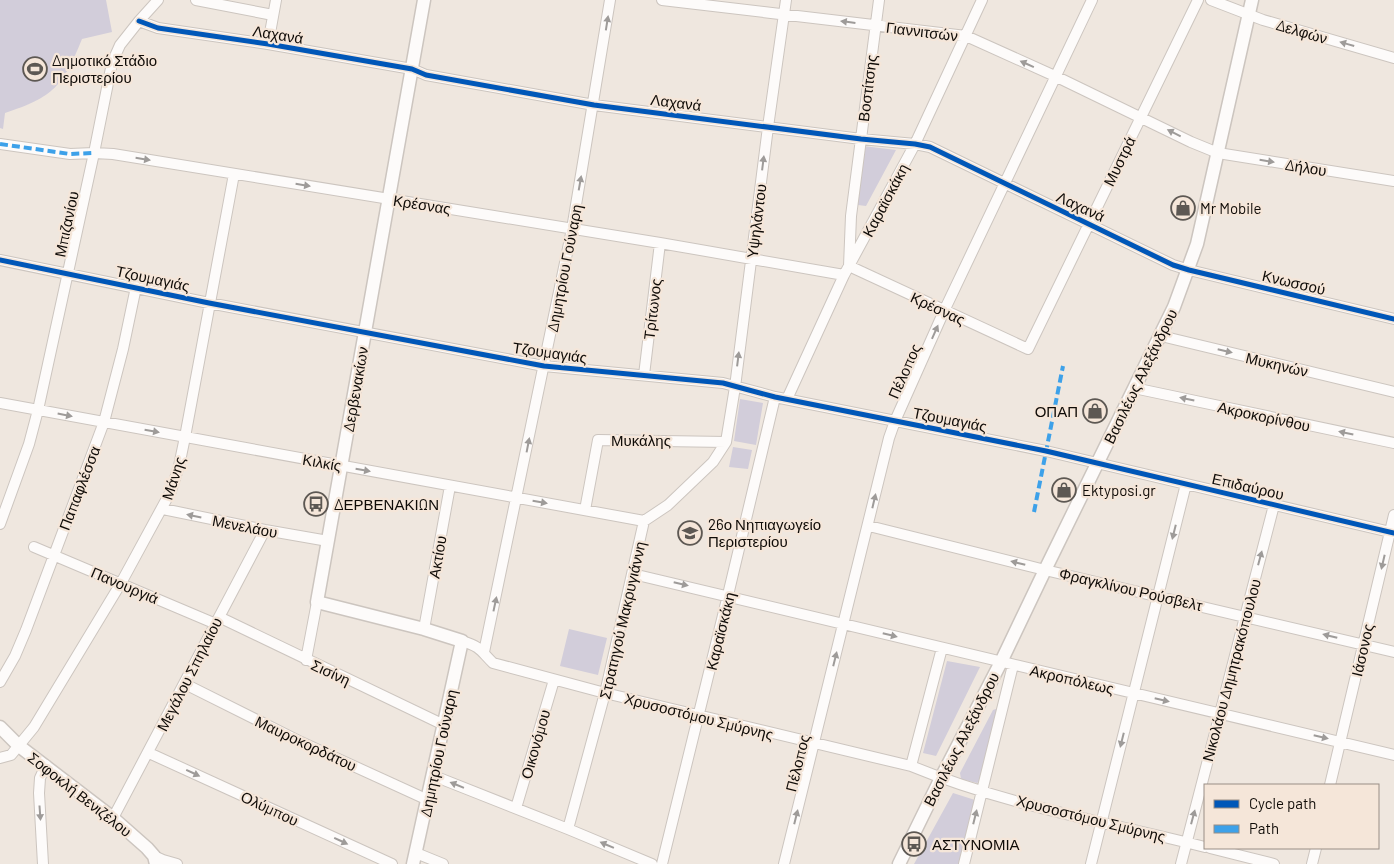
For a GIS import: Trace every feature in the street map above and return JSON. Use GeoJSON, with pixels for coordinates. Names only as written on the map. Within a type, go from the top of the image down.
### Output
{"type":"FeatureCollection","features":[{"type":"Feature","properties":{"kind":"street","name":"Μπιζανίου"},"geometry":{"type":"LineString","coordinates":[[0,524],[29,444],[38,410],[112,63],[120,45],[158,0]]}},
{"type":"Feature","properties":{"kind":"street"},"geometry":{"type":"LineString","coordinates":[[196,0],[273,15]]}},
{"type":"Feature","properties":{"kind":"street"},"geometry":{"type":"LineString","coordinates":[[268,44],[276,0]]}},
{"type":"Feature","properties":{"kind":"street","name":"Δερβενακίων"},"geometry":{"type":"LineString","coordinates":[[306,660],[424,0]]}},
{"type":"Feature","properties":{"kind":"street","name":"Δημητρίου Γούναρη"},"geometry":{"type":"LineString","coordinates":[[484,652],[518,498],[572,229],[610,0]]}},
{"type":"Feature","properties":{"kind":"street","name":"Γιαννιτσών"},"geometry":{"type":"LineString","coordinates":[[662,0],[966,36],[1218,153]]}},
{"type":"Feature","properties":{"kind":"street","name":"Υψηλάντου"},"geometry":{"type":"LineString","coordinates":[[726,442],[735,387],[786,0]]}},
{"type":"Feature","properties":{"kind":"street","name":"Βοστίτσης"},"geometry":{"type":"LineString","coordinates":[[846,270],[851,216],[879,0]]}},
{"type":"Feature","properties":{"kind":"street","name":"Καραϊσκάκη"},"geometry":{"type":"LineString","coordinates":[[787,399],[846,270],[915,144],[982,0]]}},
{"type":"Feature","properties":{"kind":"street","name":"Πέλοπος"},"geometry":{"type":"LineString","coordinates":[[784,864],[869,526],[889,438],[895,421],[944,311],[1092,0]]}},
{"type":"Feature","properties":{"kind":"street","name":"Μυστρά"},"geometry":{"type":"LineString","coordinates":[[1028,349],[1198,0]]}},
{"type":"Feature","properties":{"kind":"street","name":"Δελφών"},"geometry":{"type":"LineString","coordinates":[[1211,0],[1249,15],[1394,58]]}},
{"type":"Feature","properties":{"kind":"street","name":"Βασιλέως Αλεξάνδρου"},"geometry":{"type":"LineString","coordinates":[[899,864],[941,778],[1007,664],[1045,570],[1174,307],[1197,244],[1252,0]]}},
{"type":"Feature","properties":{"kind":"street","name":"Λαχανά"},"geometry":{"type":"LineString","coordinates":[[139,21],[158,28],[268,44],[412,69],[426,75],[594,105],[861,140],[930,147],[1173,265],[1188,270]]}},
{"type":"Feature","properties":{"kind":"street","name":"Κρέσνας"},"geometry":{"type":"LineString","coordinates":[[0,144],[70,154],[113,154],[752,258],[846,270],[1028,349]]}},
{"type":"Feature","properties":{"kind":"street","name":"Δήλου"},"geometry":{"type":"LineString","coordinates":[[1218,153],[1394,181]]}},
{"type":"Feature","properties":{"kind":"street","name":"Μάνης"},"geometry":{"type":"LineString","coordinates":[[0,758],[11,755],[34,727],[122,583],[174,483],[185,437],[234,174]]}},
{"type":"Feature","properties":{"kind":"street","name":"Τρίτωνος"},"geometry":{"type":"LineString","coordinates":[[644,375],[660,243]]}},
{"type":"Feature","properties":{"kind":"street","name":"Τζουμαγιάς"},"geometry":{"type":"LineString","coordinates":[[0,260],[209,303],[544,366],[723,384],[775,397],[1046,451],[1097,463]]}},
{"type":"Feature","properties":{"kind":"street","name":"Κνωσσού"},"geometry":{"type":"LineString","coordinates":[[1188,270],[1394,319]]}},
{"type":"Feature","properties":{"kind":"street","name":"Παπαφλέσσα"},"geometry":{"type":"LineString","coordinates":[[0,682],[15,656],[104,422],[123,349],[136,287]]}},
{"type":"Feature","properties":{"kind":"street","name":"Μυκηνών"},"geometry":{"type":"LineString","coordinates":[[1161,336],[1394,392]]}},
{"type":"Feature","properties":{"kind":"street","name":"Ακροκορίνθου"},"geometry":{"type":"LineString","coordinates":[[1134,388],[1394,443]]}},
{"type":"Feature","properties":{"kind":"street","name":"Καραϊσκάκη"},"geometry":{"type":"LineString","coordinates":[[662,864],[775,397]]}},
{"type":"Feature","properties":{"kind":"street","name":"Κιλκίς"},"geometry":{"type":"LineString","coordinates":[[0,403],[644,521]]}},
{"type":"Feature","properties":{"kind":"street","name":"Μυκάλης"},"geometry":{"type":"LineString","coordinates":[[585,510],[598,440],[707,440],[726,442]]}},
{"type":"Feature","properties":{"kind":"street","name":"Στρατηγού Μακρυγιάννη"},"geometry":{"type":"LineString","coordinates":[[568,829],[605,693],[644,521],[668,505],[713,462],[726,442]]}},
{"type":"Feature","properties":{"kind":"street","name":"Επιδαύρου"},"geometry":{"type":"LineString","coordinates":[[1097,463],[1392,533]]}},
{"type":"Feature","properties":{"kind":"street"},"geometry":{"type":"LineString","coordinates":[[1091,864],[1186,484]]}},
{"type":"Feature","properties":{"kind":"street","name":"Ακτίου"},"geometry":{"type":"LineString","coordinates":[[424,629],[450,486]]}},
{"type":"Feature","properties":{"kind":"street","name":"Νικολάου Δημητρακόπουλου"},"geometry":{"type":"LineString","coordinates":[[1181,864],[1274,505]]}},
{"type":"Feature","properties":{"kind":"street","name":"Μενελάου"},"geometry":{"type":"LineString","coordinates":[[162,509],[328,541]]}},
{"type":"Feature","properties":{"kind":"street","name":"Ιάσονος"},"geometry":{"type":"LineString","coordinates":[[1330,784],[1392,533],[1394,515]]}},
{"type":"Feature","properties":{"kind":"street","name":"Φραγκλίνου Ρούσβελτ"},"geometry":{"type":"LineString","coordinates":[[869,526],[1045,570],[1394,652]]}},
{"type":"Feature","properties":{"kind":"street","name":"Μεγάλου Σπηλαίου"},"geometry":{"type":"LineString","coordinates":[[113,818],[265,530]]}},
{"type":"Feature","properties":{"kind":"street","name":"Πανουργιά"},"geometry":{"type":"LineString","coordinates":[[34,547],[218,620]]}},
{"type":"Feature","properties":{"kind":"street","name":"Ακροπόλεως"},"geometry":{"type":"LineString","coordinates":[[633,574],[728,595],[1007,664],[1394,755]]}},
{"type":"Feature","properties":{"kind":"street","name":"Χρυσοστόμου Σμύρνης"},"geometry":{"type":"LineString","coordinates":[[317,602],[424,629],[476,645],[493,664],[698,716],[911,766],[982,792],[1204,847]]}},
{"type":"Feature","properties":{"kind":"street","name":"Σισίνη"},"geometry":{"type":"LineString","coordinates":[[218,620],[444,725]]}},
{"type":"Feature","properties":{"kind":"street","name":"Δημητρίου Γούναρη"},"geometry":{"type":"LineString","coordinates":[[415,859],[462,641]]}},
{"type":"Feature","properties":{"kind":"street"},"geometry":{"type":"LineString","coordinates":[[911,766],[942,648]]}},
{"type":"Feature","properties":{"kind":"street","name":"Βασιλέως Αλεξάνδρου"},"geometry":{"type":"LineString","coordinates":[[964,864],[982,792],[1007,664]]}},
{"type":"Feature","properties":{"kind":"street","name":"Οικονόμου"},"geometry":{"type":"LineString","coordinates":[[516,808],[554,680]]}},
{"type":"Feature","properties":{"kind":"street","name":"Μαυροκορδάτου"},"geometry":{"type":"LineString","coordinates":[[185,684],[301,742],[428,800]]}},
{"type":"Feature","properties":{"kind":"street","name":"Σοφοκλή Βενιζέλου"},"geometry":{"type":"LineString","coordinates":[[0,727],[19,746],[113,818],[155,860]]}},
{"type":"Feature","properties":{"kind":"street","name":"Ολύμπου"},"geometry":{"type":"LineString","coordinates":[[149,753],[392,864]]}},
{"type":"Feature","properties":{"kind":"street"},"geometry":{"type":"LineString","coordinates":[[43,864],[39,793],[40,778],[46,765]]}},
{"type":"Feature","properties":{"kind":"street"},"geometry":{"type":"LineString","coordinates":[[434,776],[652,864]]}},
{"type":"Feature","properties":{"kind":"street"},"geometry":{"type":"LineString","coordinates":[[1214,849],[1274,864]]}},
{"type":"Feature","properties":{"kind":"street"},"geometry":{"type":"LineString","coordinates":[[1312,864],[1316,849]]}},
{"type":"Feature","properties":{"kind":"street"},"geometry":{"type":"LineString","coordinates":[[415,859],[442,864]]}},
{"type":"Feature","properties":{"kind":"street"},"geometry":{"type":"LineString","coordinates":[[155,860],[178,864]]}},
{"type":"Feature","properties":{"kind":"shaded area","name":"Δημοτικό Στάδιο Περιστερίου"},"geometry":{"type":"Polygon","coordinates":[[[0,0],[106,0],[112,32],[82,39],[69,68],[55,88],[35,101],[5,113],[3,129],[0,128],[0,0]]]}},
{"type":"Feature","properties":{"kind":"shaded area"},"geometry":{"type":"Polygon","coordinates":[[[863,146],[896,150],[866,206],[858,205],[863,146]]]}},
{"type":"Feature","properties":{"kind":"shaded area"},"geometry":{"type":"Polygon","coordinates":[[[740,399],[763,403],[756,445],[734,441],[740,399]]]}},
{"type":"Feature","properties":{"kind":"shaded area"},"geometry":{"type":"Polygon","coordinates":[[[733,447],[752,450],[748,469],[729,467],[733,447]]]}},
{"type":"Feature","properties":{"kind":"shaded area"},"geometry":{"type":"Polygon","coordinates":[[[569,629],[607,638],[598,675],[560,666],[569,629]]]}},
{"type":"Feature","properties":{"kind":"shaded area"},"geometry":{"type":"Polygon","coordinates":[[[947,661],[980,667],[936,756],[923,753],[947,661]]]}},
{"type":"Feature","properties":{"kind":"shaded area"},"geometry":{"type":"Polygon","coordinates":[[[996,709],[997,712],[981,780],[977,783],[961,779],[960,773],[993,710],[996,709]]]}},
{"type":"Feature","properties":{"kind":"shaded area"},"geometry":{"type":"Polygon","coordinates":[[[953,793],[975,800],[960,864],[914,864],[953,793]]]}},
{"type":"Feature","properties":{"kind":"marked path"},"geometry":{"type":"LineString","coordinates":[[0,144],[70,154],[94,153]]}},
{"type":"Feature","properties":{"kind":"marked path"},"geometry":{"type":"LineString","coordinates":[[1034,512],[1063,366]]}},
{"type":"Feature","properties":{"kind":"cycle path"},"geometry":{"type":"LineString","coordinates":[[139,21],[158,28],[268,44],[412,69],[426,75],[594,105],[930,147],[1173,265],[1394,319]]}},
{"type":"Feature","properties":{"kind":"cycle path"},"geometry":{"type":"LineString","coordinates":[[0,260],[209,303],[544,366],[723,383],[775,397],[1046,451],[1394,533]]}},
{"type":"Feature","properties":{"kind":"place","name":"Δημοτικό Στάδιο Περιστερίου"},"geometry":{"type":"Point","coordinates":[35,69]}},
{"type":"Feature","properties":{"kind":"place","name":"Mr Mobile"},"geometry":{"type":"Point","coordinates":[1183,208]}},
{"type":"Feature","properties":{"kind":"place","name":"ΟΠΑΠ"},"geometry":{"type":"Point","coordinates":[1095,411]}},
{"type":"Feature","properties":{"kind":"place","name":"Ektyposi.gr"},"geometry":{"type":"Point","coordinates":[1064,490]}},
{"type":"Feature","properties":{"kind":"place","name":"ΔΕΡΒΕΝΑΚΙΩΝ"},"geometry":{"type":"Point","coordinates":[316,504]}},
{"type":"Feature","properties":{"kind":"place","name":"26ο Νηπιαγωγείο Περιστερίου"},"geometry":{"type":"Point","coordinates":[690,533]}},
{"type":"Feature","properties":{"kind":"place","name":"ΑΣΤΥΝΟΜΙΑ"},"geometry":{"type":"Point","coordinates":[914,844]}}]}
